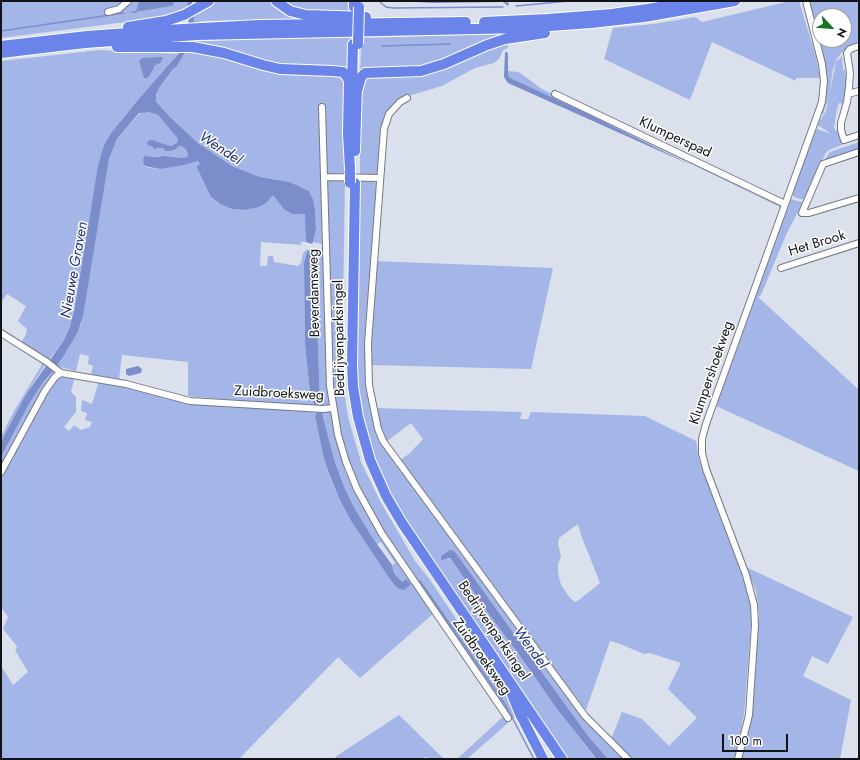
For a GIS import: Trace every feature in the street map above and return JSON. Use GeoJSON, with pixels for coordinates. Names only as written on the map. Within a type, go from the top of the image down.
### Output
{"type":"FeatureCollection","features":[{"type":"Feature","properties":{"kind":"highway"},"geometry":{"type":"LineString","coordinates":[[1,54],[86,39],[132,26],[166,21],[184,15],[209,1]]}},
{"type":"Feature","properties":{"kind":"highway"},"geometry":{"type":"LineString","coordinates":[[276,1],[290,11],[306,15],[380,18],[424,23]]}},
{"type":"Feature","properties":{"kind":"highway"},"geometry":{"type":"LineString","coordinates":[[1,46],[274,25],[485,22],[548,19],[648,9],[695,1]]}},
{"type":"Feature","properties":{"kind":"highway"},"geometry":{"type":"LineString","coordinates":[[198,31],[522,28],[591,23],[667,14],[735,1]]}},
{"type":"Feature","properties":{"kind":"highway","name":"Bedrijvenparksingel"},"geometry":{"type":"LineString","coordinates":[[357,4],[347,317],[347,372],[351,408],[360,444],[374,480],[391,513],[556,759]]}},
{"type":"Feature","properties":{"kind":"highway"},"geometry":{"type":"LineString","coordinates":[[357,91],[361,77],[365,73],[421,71],[444,64],[487,45],[505,39],[591,23]]}},
{"type":"Feature","properties":{"kind":"highway"},"geometry":{"type":"LineString","coordinates":[[86,39],[114,47],[193,47],[224,53],[280,69],[339,71],[345,74],[348,81],[348,133],[352,176]]}},
{"type":"Feature","properties":{"kind":"highway","name":"Bedrijvenparksingel"},"geometry":{"type":"LineString","coordinates":[[356,44],[357,91],[352,176],[352,364],[353,387],[358,417],[370,460],[386,496],[402,523],[554,748],[563,759]]}},
{"type":"Feature","properties":{"kind":"highway"},"geometry":{"type":"LineString","coordinates":[[511,692],[519,712],[543,759]]}},
{"type":"Feature","properties":{"kind":"street"},"geometry":{"type":"LineString","coordinates":[[108,12],[119,9],[128,1]]}},
{"type":"Feature","properties":{"kind":"street","name":"Klumpershoekweg"},"geometry":{"type":"LineString","coordinates":[[738,759],[749,715],[755,625],[754,605],[751,589],[706,469],[702,453],[702,439],[706,424],[819,110],[824,81],[822,64],[806,1]]}},
{"type":"Feature","properties":{"kind":"street"},"geometry":{"type":"LineString","coordinates":[[859,46],[850,49],[847,53],[850,79],[841,123],[841,130],[844,140],[859,135]]}},
{"type":"Feature","properties":{"kind":"street"},"geometry":{"type":"LineString","coordinates":[[848,94],[859,91]]}},
{"type":"Feature","properties":{"kind":"street","name":"Klumperspad"},"geometry":{"type":"LineString","coordinates":[[555,94],[785,204]]}},
{"type":"Feature","properties":{"kind":"street"},"geometry":{"type":"LineString","coordinates":[[407,98],[395,106],[386,118],[384,129],[368,335],[369,385],[378,429],[383,440],[585,716],[628,759]]}},
{"type":"Feature","properties":{"kind":"street","name":"Beverdamsweg"},"geometry":{"type":"LineString","coordinates":[[322,107],[329,366],[333,408]]}},
{"type":"Feature","properties":{"kind":"street"},"geometry":{"type":"LineString","coordinates":[[859,152],[823,164],[802,213],[809,214],[859,198]]}},
{"type":"Feature","properties":{"kind":"street"},"geometry":{"type":"LineString","coordinates":[[324,177],[380,178]]}},
{"type":"Feature","properties":{"kind":"street","name":"Het Brook"},"geometry":{"type":"LineString","coordinates":[[781,268],[859,244]]}},
{"type":"Feature","properties":{"kind":"street"},"geometry":{"type":"LineString","coordinates":[[1,333],[59,371],[45,391],[1,472]]}},
{"type":"Feature","properties":{"kind":"street","name":"Zuidbroeksweg"},"geometry":{"type":"LineString","coordinates":[[59,371],[126,384],[190,401],[333,408],[338,435],[346,462],[367,509],[382,534],[508,718]]}},
{"type":"Feature","properties":{"kind":"shaded area"},"geometry":{"type":"Polygon","coordinates":[[[1,1],[126,1],[118,8],[106,11],[106,14],[118,11],[129,1],[139,1],[137,12],[172,6],[173,1],[187,1],[188,6],[175,13],[157,18],[1,38],[1,1]]]}},
{"type":"Feature","properties":{"kind":"shaded area"},"geometry":{"type":"Polygon","coordinates":[[[139,1],[173,1],[174,3],[172,6],[136,12],[139,1]]]}},
{"type":"Feature","properties":{"kind":"shaded area"},"geometry":{"type":"Polygon","coordinates":[[[187,1],[192,1],[194,14],[194,24],[189,46],[177,66],[159,88],[156,95],[156,101],[169,116],[198,143],[232,166],[260,177],[290,182],[309,191],[313,199],[315,209],[316,229],[313,242],[312,244],[306,242],[305,214],[292,214],[284,209],[273,195],[266,203],[259,207],[243,210],[232,209],[220,204],[211,197],[197,168],[200,164],[198,161],[161,169],[144,165],[143,159],[145,156],[183,158],[187,157],[188,154],[186,149],[181,146],[174,150],[165,151],[164,148],[154,149],[152,146],[149,146],[147,144],[148,141],[152,140],[171,146],[177,143],[178,139],[158,115],[148,112],[139,113],[117,139],[109,159],[83,316],[78,332],[64,355],[29,404],[1,457],[1,442],[25,396],[64,340],[70,326],[74,311],[98,166],[104,145],[111,133],[137,101],[178,54],[184,43],[188,30],[189,14],[187,1]]]}},
{"type":"Feature","properties":{"kind":"shaded area"},"geometry":{"type":"Polygon","coordinates":[[[213,1],[273,1],[289,12],[297,14],[306,16],[346,18],[201,21],[196,41],[350,35],[350,68],[347,69],[292,68],[274,66],[234,54],[194,45],[192,51],[226,57],[273,71],[299,74],[334,72],[340,74],[345,79],[347,86],[345,177],[329,176],[325,172],[323,108],[320,108],[324,240],[322,244],[313,242],[316,229],[315,209],[313,199],[309,191],[290,182],[260,177],[232,166],[198,143],[169,116],[155,99],[159,88],[177,66],[189,46],[193,31],[194,14],[213,1]]]}},
{"type":"Feature","properties":{"kind":"shaded area"},"geometry":{"type":"Polygon","coordinates":[[[281,1],[351,1],[350,13],[297,9],[281,1]]]}},
{"type":"Feature","properties":{"kind":"shaded area"},"geometry":{"type":"Polygon","coordinates":[[[398,1],[507,1],[509,4],[508,6],[503,2],[434,3],[398,1]]]}},
{"type":"Feature","properties":{"kind":"shaded area"},"geometry":{"type":"Polygon","coordinates":[[[790,1],[799,1],[812,48],[816,57],[820,77],[796,78],[796,81],[712,42],[690,100],[604,59],[613,28],[653,24],[695,17],[702,22],[790,1]]]}},
{"type":"Feature","properties":{"kind":"shaded area"},"geometry":{"type":"Polygon","coordinates":[[[807,1],[859,1],[859,43],[852,46],[852,8],[812,8],[812,23],[807,1]]]}},
{"type":"Feature","properties":{"kind":"shaded area"},"geometry":{"type":"Polygon","coordinates":[[[529,33],[431,67],[360,69],[362,38],[529,33]]]}},
{"type":"Feature","properties":{"kind":"shaded area"},"geometry":{"type":"Polygon","coordinates":[[[508,42],[508,48],[503,50],[499,59],[494,63],[475,68],[442,86],[405,97],[385,118],[383,123],[378,173],[376,175],[360,177],[360,84],[365,77],[403,75],[508,42]]]}},
{"type":"Feature","properties":{"kind":"shaded area"},"geometry":{"type":"Polygon","coordinates":[[[818,48],[849,48],[842,52],[837,59],[833,69],[829,97],[823,114],[820,113],[826,86],[818,48]]]}},
{"type":"Feature","properties":{"kind":"shaded area"},"geometry":{"type":"Polygon","coordinates":[[[100,50],[178,54],[137,101],[111,133],[104,145],[91,208],[72,320],[64,340],[48,361],[21,343],[27,329],[18,321],[26,306],[7,294],[1,303],[1,61],[100,50]]]}},
{"type":"Feature","properties":{"kind":"shaded area"},"geometry":{"type":"Polygon","coordinates":[[[505,52],[507,52],[508,55],[508,75],[510,78],[588,114],[691,165],[508,83],[504,77],[505,52]]]}},
{"type":"Feature","properties":{"kind":"shaded area"},"geometry":{"type":"Polygon","coordinates":[[[842,56],[843,70],[845,70],[846,90],[843,104],[839,103],[837,109],[834,127],[842,137],[844,144],[829,150],[825,154],[806,200],[800,199],[794,197],[792,192],[814,131],[817,129],[829,133],[817,125],[826,111],[836,62],[842,56]]]}},
{"type":"Feature","properties":{"kind":"shaded area"},"geometry":{"type":"Polygon","coordinates":[[[142,58],[163,58],[160,63],[155,65],[150,75],[147,78],[144,78],[139,61],[142,58]]]}},
{"type":"Feature","properties":{"kind":"shaded area"},"geometry":{"type":"Polygon","coordinates":[[[508,71],[519,72],[542,89],[781,204],[780,207],[588,114],[512,80],[508,77],[508,71]]]}},
{"type":"Feature","properties":{"kind":"shaded area"},"geometry":{"type":"Polygon","coordinates":[[[141,112],[148,112],[158,115],[178,139],[177,143],[171,146],[152,140],[152,146],[157,149],[181,146],[186,149],[188,154],[187,157],[184,158],[148,156],[144,165],[149,168],[161,169],[197,161],[200,165],[197,166],[197,168],[209,193],[214,200],[220,204],[232,209],[243,210],[273,195],[292,214],[306,214],[306,242],[300,242],[302,245],[261,242],[260,266],[267,266],[268,256],[273,256],[274,262],[298,266],[301,263],[303,253],[306,250],[319,248],[324,251],[329,406],[320,408],[188,396],[188,362],[122,355],[119,379],[91,374],[93,366],[88,364],[89,356],[80,354],[76,371],[56,366],[78,332],[81,324],[109,159],[117,139],[141,112]],[[314,254],[307,257],[304,264],[305,344],[310,393],[312,398],[320,403],[317,320],[317,264],[314,254]]]}},
{"type":"Feature","properties":{"kind":"shaded area"},"geometry":{"type":"Polygon","coordinates":[[[859,142],[859,150],[825,161],[830,152],[859,142]]]}},
{"type":"Feature","properties":{"kind":"shaded area"},"geometry":{"type":"Polygon","coordinates":[[[329,179],[345,179],[342,367],[348,417],[361,462],[380,501],[415,561],[430,580],[511,701],[519,715],[510,720],[383,533],[366,505],[343,447],[330,382],[326,182],[329,179]]]}},
{"type":"Feature","properties":{"kind":"shaded area"},"geometry":{"type":"Polygon","coordinates":[[[360,180],[374,181],[377,184],[366,351],[377,430],[606,740],[624,759],[608,759],[588,736],[458,556],[449,550],[441,556],[451,559],[557,709],[596,759],[566,759],[403,514],[397,508],[386,489],[367,440],[356,386],[360,180]]]}},
{"type":"Feature","properties":{"kind":"shaded area"},"geometry":{"type":"Polygon","coordinates":[[[789,199],[803,202],[786,235],[761,295],[758,297],[859,390],[859,471],[716,406],[789,199]]]}},
{"type":"Feature","properties":{"kind":"shaded area"},"geometry":{"type":"Polygon","coordinates":[[[308,251],[314,252],[317,264],[317,320],[320,403],[316,405],[314,404],[310,393],[305,344],[304,264],[308,251]]]}},
{"type":"Feature","properties":{"kind":"shaded area"},"geometry":{"type":"Polygon","coordinates":[[[375,261],[553,268],[531,369],[369,365],[375,261]]]}},
{"type":"Feature","properties":{"kind":"shaded area"},"geometry":{"type":"Polygon","coordinates":[[[43,363],[45,365],[25,396],[1,442],[1,437],[14,411],[43,363]]]}},
{"type":"Feature","properties":{"kind":"shaded area"},"geometry":{"type":"Polygon","coordinates":[[[138,366],[142,369],[141,373],[129,376],[126,374],[126,369],[138,366]]]}},
{"type":"Feature","properties":{"kind":"shaded area"},"geometry":{"type":"Polygon","coordinates":[[[53,371],[54,372],[1,467],[1,457],[29,404],[44,381],[53,371]]]}},
{"type":"Feature","properties":{"kind":"shaded area"},"geometry":{"type":"Polygon","coordinates":[[[61,375],[75,376],[71,392],[76,397],[76,412],[64,427],[69,431],[74,425],[81,430],[90,427],[92,422],[85,420],[87,413],[81,411],[82,400],[92,404],[99,381],[188,403],[300,411],[332,410],[356,489],[434,613],[360,678],[338,657],[239,759],[1,759],[1,666],[13,685],[28,672],[15,650],[17,648],[16,645],[3,629],[8,617],[1,607],[1,477],[33,415],[57,377],[61,375]],[[315,416],[328,472],[339,498],[351,521],[397,588],[403,582],[394,573],[392,565],[395,563],[381,542],[377,544],[372,537],[344,487],[334,459],[323,417],[315,416]]]}},
{"type":"Feature","properties":{"kind":"shaded area"},"geometry":{"type":"Polygon","coordinates":[[[374,408],[522,412],[520,419],[528,419],[531,412],[645,416],[696,441],[699,459],[748,591],[751,607],[744,715],[735,759],[631,759],[611,739],[622,712],[642,719],[669,746],[697,718],[668,689],[681,663],[650,653],[644,654],[610,641],[586,710],[554,669],[400,460],[409,454],[423,439],[411,423],[386,442],[374,408]],[[578,524],[559,538],[558,544],[561,556],[558,564],[558,573],[561,585],[570,598],[575,602],[600,583],[578,524]]]}},
{"type":"Feature","properties":{"kind":"shaded area"},"geometry":{"type":"Polygon","coordinates":[[[317,413],[322,413],[334,459],[344,487],[355,509],[372,537],[392,565],[394,573],[401,581],[403,582],[406,579],[410,583],[410,585],[404,590],[397,588],[390,579],[351,521],[339,498],[323,454],[315,416],[317,413]]]}},
{"type":"Feature","properties":{"kind":"shaded area"},"geometry":{"type":"Polygon","coordinates":[[[449,550],[454,551],[458,556],[588,736],[608,759],[596,759],[557,709],[451,559],[441,560],[441,556],[449,550]]]}},
{"type":"Feature","properties":{"kind":"shaded area"},"geometry":{"type":"Polygon","coordinates":[[[746,567],[853,617],[828,664],[812,656],[803,676],[851,700],[840,759],[740,759],[754,679],[759,613],[756,591],[746,567]]]}},
{"type":"Feature","properties":{"kind":"shaded area"},"geometry":{"type":"Polygon","coordinates":[[[399,715],[444,759],[428,759],[427,757],[424,757],[425,759],[338,759],[335,757],[399,715]]]}},
{"type":"Feature","properties":{"kind":"shaded area"},"geometry":{"type":"Polygon","coordinates":[[[505,715],[508,723],[467,759],[457,759],[505,715]]]}},
{"type":"Feature","properties":{"kind":"waterway"},"geometry":{"type":"LineString","coordinates":[[381,1],[381,3],[386,7],[393,8],[503,7]]}},
{"type":"Feature","properties":{"kind":"waterway"},"geometry":{"type":"LineString","coordinates":[[516,6],[569,1]]}},
{"type":"Feature","properties":{"kind":"waterway"},"geometry":{"type":"LineString","coordinates":[[1,31],[124,13]]}},
{"type":"Feature","properties":{"kind":"waterway"},"geometry":{"type":"LineString","coordinates":[[382,46],[450,44]]}},
{"type":"Feature","properties":{"kind":"waterway"},"geometry":{"type":"LineString","coordinates":[[420,581],[505,704],[534,759]]}},
{"type":"Feature","properties":{"kind":"water label","name":"Wendel"},"geometry":{"type":"Point","coordinates":[220,149]}},
{"type":"Feature","properties":{"kind":"water label","name":"Nieuwe Graven"},"geometry":{"type":"Point","coordinates":[75,270]}},
{"type":"Feature","properties":{"kind":"water label","name":"Wendel"},"geometry":{"type":"Point","coordinates":[530,648]}}]}
